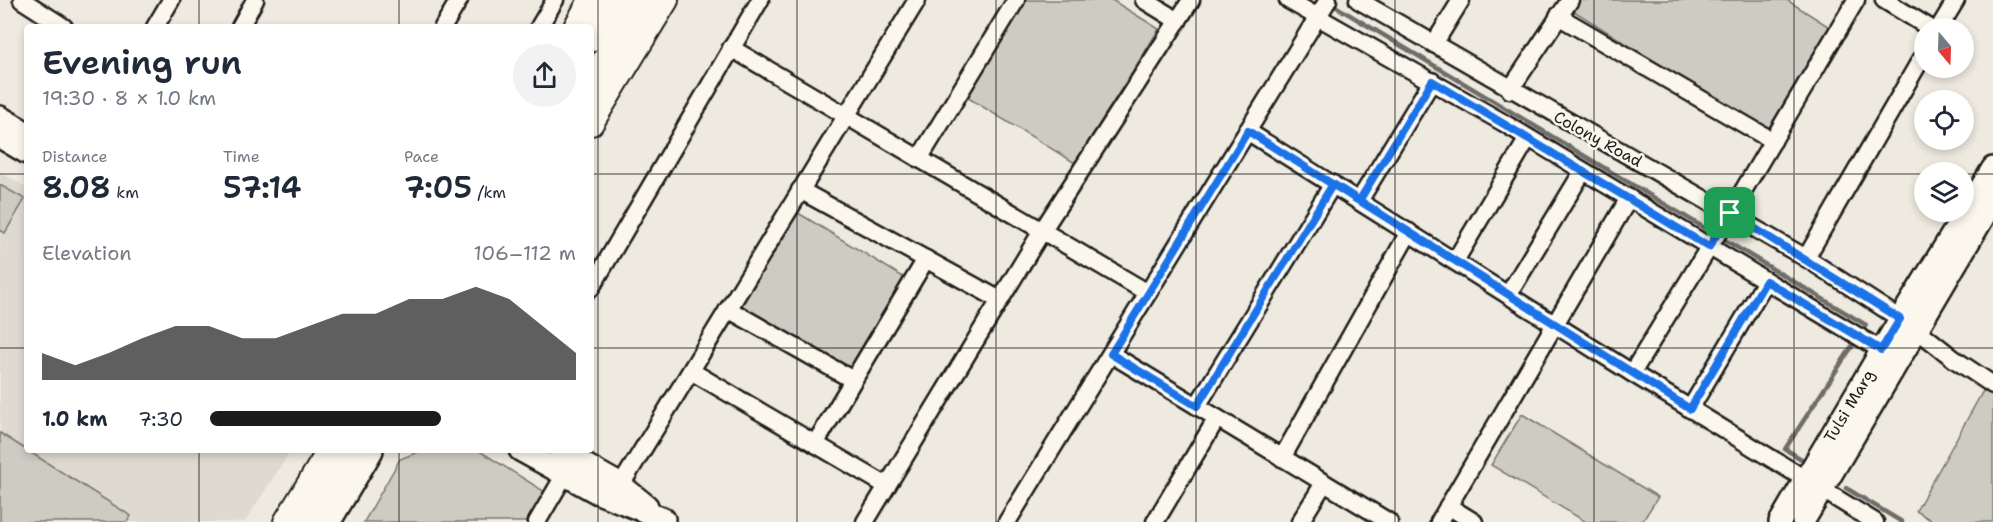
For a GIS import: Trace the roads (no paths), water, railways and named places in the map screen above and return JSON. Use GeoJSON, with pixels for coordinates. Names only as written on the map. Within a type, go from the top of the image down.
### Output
{"type":"FeatureCollection","features":[{"type":"Feature","properties":{"kind":"main road"},"geometry":{"type":"LineString","coordinates":[[578,24],[591,0]]}},
{"type":"Feature","properties":{"kind":"main road"},"geometry":{"type":"LineString","coordinates":[[594,33],[614,0]]}},
{"type":"Feature","properties":{"kind":"main road"},"geometry":{"type":"LineString","coordinates":[[594,81],[642,0]]}},
{"type":"Feature","properties":{"kind":"main road"},"geometry":{"type":"LineString","coordinates":[[594,118],[666,0]]}},
{"type":"Feature","properties":{"kind":"main road"},"geometry":{"type":"LineString","coordinates":[[286,522],[328,453]]}},
{"type":"Feature","properties":{"kind":"main road"},"geometry":{"type":"LineString","coordinates":[[305,522],[345,453]]}},
{"type":"Feature","properties":{"kind":"main road"},"geometry":{"type":"LineString","coordinates":[[332,522],[367,453]]}},
{"type":"Feature","properties":{"kind":"main road"},"geometry":{"type":"LineString","coordinates":[[332,522],[382,453]]}},
{"type":"Feature","properties":{"kind":"street"},"geometry":{"type":"LineString","coordinates":[[22,0],[59,24]]}},
{"type":"Feature","properties":{"kind":"street"},"geometry":{"type":"LineString","coordinates":[[161,24],[171,0]]}},
{"type":"Feature","properties":{"kind":"street"},"geometry":{"type":"LineString","coordinates":[[242,24],[255,0]]}},
{"type":"Feature","properties":{"kind":"street"},"geometry":{"type":"LineString","coordinates":[[445,24],[459,0]]}},
{"type":"Feature","properties":{"kind":"street"},"geometry":{"type":"LineString","coordinates":[[541,24],[555,0]]}},
{"type":"Feature","properties":{"kind":"street"},"geometry":{"type":"LineString","coordinates":[[594,283],[760,0]]}},
{"type":"Feature","properties":{"kind":"street"},"geometry":{"type":"LineString","coordinates":[[621,485],[692,371],[844,115],[917,0]]}},
{"type":"Feature","properties":{"kind":"street"},"geometry":{"type":"LineString","coordinates":[[919,159],[1016,0]]}},
{"type":"Feature","properties":{"kind":"street"},"geometry":{"type":"LineString","coordinates":[[1144,0],[1178,21]]}},
{"type":"Feature","properties":{"kind":"street"},"geometry":{"type":"LineString","coordinates":[[865,522],[1042,231],[1191,0]]}},
{"type":"Feature","properties":{"kind":"street"},"geometry":{"type":"LineString","coordinates":[[1288,0],[1316,18],[1432,81],[1710,245],[1875,347]]}},
{"type":"Feature","properties":{"kind":"street","name":"Colony Road"},"geometry":{"type":"LineString","coordinates":[[1358,0],[1510,90],[1806,258],[1908,324],[1954,360],[1993,385]]}},
{"type":"Feature","properties":{"kind":"street"},"geometry":{"type":"LineString","coordinates":[[1434,44],[1461,0]]}},
{"type":"Feature","properties":{"kind":"street"},"geometry":{"type":"LineString","coordinates":[[1510,90],[1570,0]]}},
{"type":"Feature","properties":{"kind":"street"},"geometry":{"type":"LineString","coordinates":[[1632,373],[1729,215],[1856,0]]}},
{"type":"Feature","properties":{"kind":"street"},"geometry":{"type":"LineString","coordinates":[[1884,0],[1914,18]]}},
{"type":"Feature","properties":{"kind":"street"},"geometry":{"type":"LineString","coordinates":[[1945,18],[1956,0]]}},
{"type":"Feature","properties":{"kind":"street"},"geometry":{"type":"LineString","coordinates":[[1007,522],[1327,1]]}},
{"type":"Feature","properties":{"kind":"street"},"geometry":{"type":"LineString","coordinates":[[1558,16],[1773,141]]}},
{"type":"Feature","properties":{"kind":"street"},"geometry":{"type":"LineString","coordinates":[[731,48],[1148,293]]}},
{"type":"Feature","properties":{"kind":"street"},"geometry":{"type":"LineString","coordinates":[[1806,258],[1914,71]]}},
{"type":"Feature","properties":{"kind":"street"},"geometry":{"type":"LineString","coordinates":[[1359,201],[1432,81]]}},
{"type":"Feature","properties":{"kind":"street"},"geometry":{"type":"LineString","coordinates":[[0,117],[24,131]]}},
{"type":"Feature","properties":{"kind":"street"},"geometry":{"type":"LineString","coordinates":[[1248,131],[1632,373],[1875,522]]}},
{"type":"Feature","properties":{"kind":"street"},"geometry":{"type":"LineString","coordinates":[[0,137],[24,151]]}},
{"type":"Feature","properties":{"kind":"street"},"geometry":{"type":"LineString","coordinates":[[1455,261],[1528,138]]}},
{"type":"Feature","properties":{"kind":"street","name":"Tulsi Marg"},"geometry":{"type":"LineString","coordinates":[[1780,522],[1814,484],[1908,324],[1993,168]]}},
{"type":"Feature","properties":{"kind":"street"},"geometry":{"type":"LineString","coordinates":[[1508,295],[1583,171]]}},
{"type":"Feature","properties":{"kind":"street"},"geometry":{"type":"LineString","coordinates":[[1197,406],[1333,184]]}},
{"type":"Feature","properties":{"kind":"street"},"geometry":{"type":"LineString","coordinates":[[800,190],[1000,300]]}},
{"type":"Feature","properties":{"kind":"street"},"geometry":{"type":"LineString","coordinates":[[1439,522],[1629,198]]}},
{"type":"Feature","properties":{"kind":"street","name":"Tulsi Marg"},"geometry":{"type":"LineString","coordinates":[[1803,522],[1814,484],[1875,347],[1908,324],[1993,201]]}},
{"type":"Feature","properties":{"kind":"street"},"geometry":{"type":"LineString","coordinates":[[1282,458],[1409,232]]}},
{"type":"Feature","properties":{"kind":"street"},"geometry":{"type":"LineString","coordinates":[[815,444],[926,259]]}},
{"type":"Feature","properties":{"kind":"street"},"geometry":{"type":"LineString","coordinates":[[1690,409],[1766,281]]}},
{"type":"Feature","properties":{"kind":"street"},"geometry":{"type":"LineString","coordinates":[[728,309],[853,380]]}},
{"type":"Feature","properties":{"kind":"street"},"geometry":{"type":"LineString","coordinates":[[1111,354],[1389,522]]}},
{"type":"Feature","properties":{"kind":"street"},"geometry":{"type":"LineString","coordinates":[[692,371],[887,486]]}},
{"type":"Feature","properties":{"kind":"street"},"geometry":{"type":"LineString","coordinates":[[1155,522],[1217,418]]}},
{"type":"Feature","properties":{"kind":"street"},"geometry":{"type":"LineString","coordinates":[[525,453],[598,493],[667,520]]}},
{"type":"Feature","properties":{"kind":"street"},"geometry":{"type":"LineString","coordinates":[[564,453],[621,485],[667,520]]}},
{"type":"Feature","properties":{"kind":"street"},"geometry":{"type":"LineString","coordinates":[[537,522],[564,476]]}},
{"type":"Feature","properties":{"kind":"street"},"geometry":{"type":"LineString","coordinates":[[1300,522],[1324,483]]}},
{"type":"Feature","properties":{"kind":"street"},"geometry":{"type":"LineString","coordinates":[[1448,506],[1474,522]]}},
{"type":"Feature","properties":{"kind":"waterway"},"geometry":{"type":"LineString","coordinates":[[1330,3],[1866,325],[1785,449],[1808,463]]}},
{"type":"Feature","properties":{"kind":"waterway"},"geometry":{"type":"LineString","coordinates":[[1846,488],[1902,522]]}}]}
